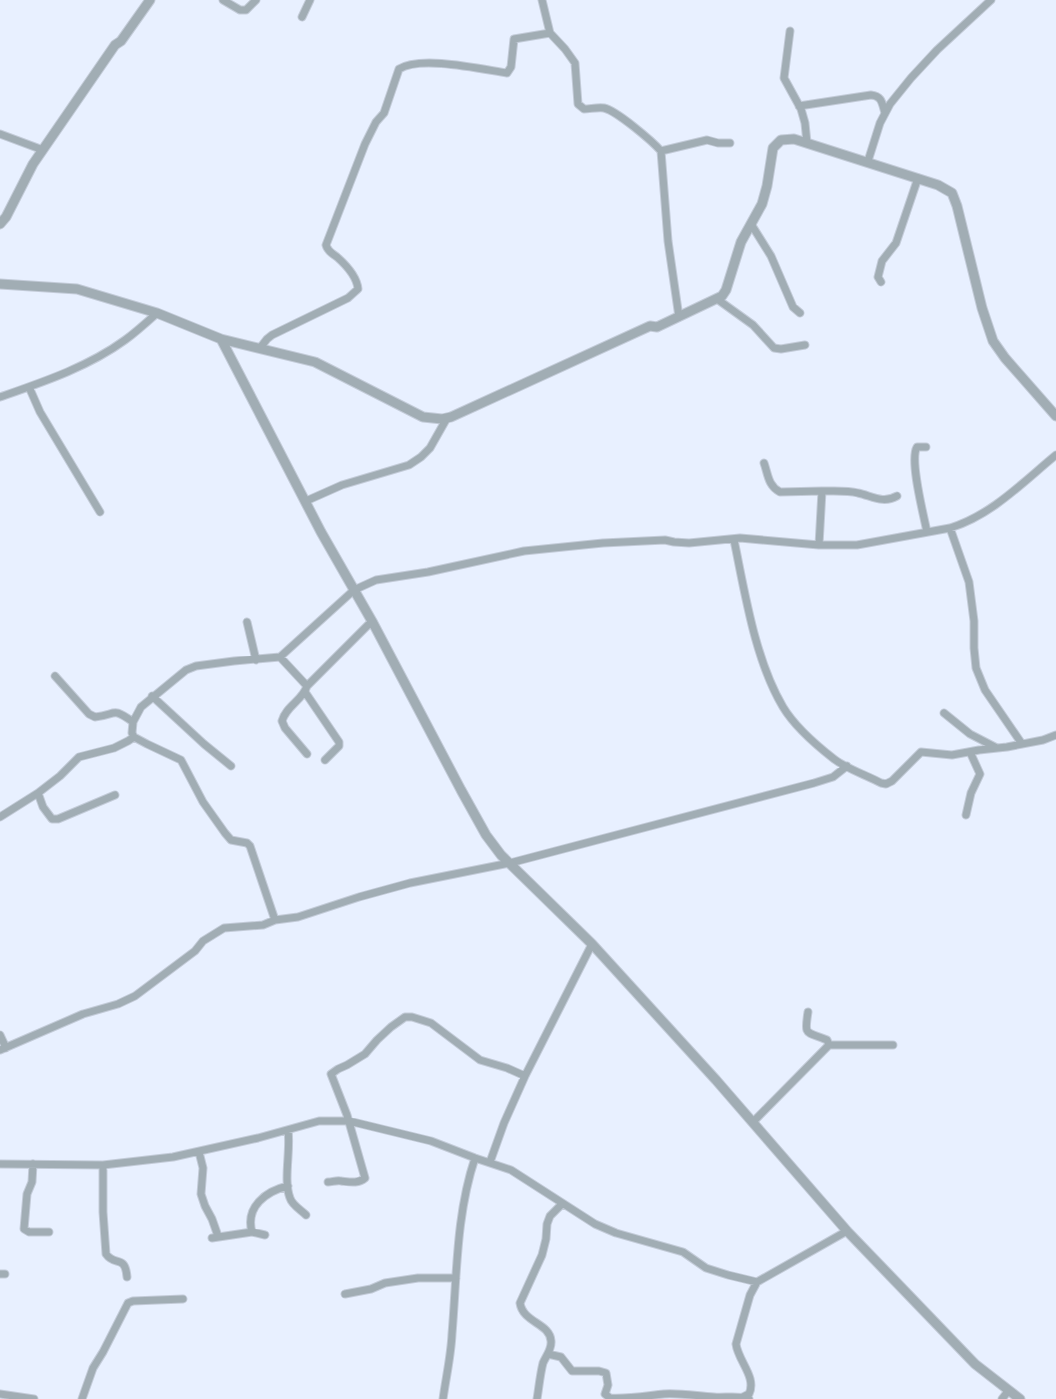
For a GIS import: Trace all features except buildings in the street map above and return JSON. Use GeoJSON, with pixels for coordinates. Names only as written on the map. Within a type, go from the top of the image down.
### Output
{"type":"FeatureCollection","features":[{"type":"Feature","properties":{"kind":"street"},"geometry":{"type":"LineString","coordinates":[[0,224],[6,218],[33,164],[115,45],[121,40],[150,0]]}},
{"type":"Feature","properties":{"kind":"street"},"geometry":{"type":"LineString","coordinates":[[224,0],[240,10],[246,10],[256,0]]}},
{"type":"Feature","properties":{"kind":"street"},"geometry":{"type":"LineString","coordinates":[[302,17],[310,0]]}},
{"type":"Feature","properties":{"kind":"street"},"geometry":{"type":"LineString","coordinates":[[542,0],[550,33],[565,49],[574,63],[578,104],[581,108],[584,110],[602,108],[611,111],[652,141],[661,151],[668,241],[679,317]]}},
{"type":"Feature","properties":{"kind":"street"},"geometry":{"type":"LineString","coordinates":[[868,162],[884,113],[937,50],[991,0]]}},
{"type":"Feature","properties":{"kind":"street"},"geometry":{"type":"LineString","coordinates":[[790,30],[784,78],[799,106],[805,123],[807,142]]}},
{"type":"Feature","properties":{"kind":"street"},"geometry":{"type":"LineString","coordinates":[[260,348],[272,335],[348,298],[358,289],[356,280],[347,267],[330,252],[326,245],[365,144],[376,122],[388,105],[399,69],[408,64],[422,63],[507,73],[511,67],[514,39],[550,33]]}},
{"type":"Feature","properties":{"kind":"street"},"geometry":{"type":"LineString","coordinates":[[799,106],[871,95],[881,98],[884,113]]}},
{"type":"Feature","properties":{"kind":"street"},"geometry":{"type":"LineString","coordinates":[[0,134],[43,150]]}},
{"type":"Feature","properties":{"kind":"street"},"geometry":{"type":"LineString","coordinates":[[0,284],[77,289],[157,313],[221,339],[315,362],[423,417],[447,418],[650,326],[657,327],[717,300],[726,290],[741,242],[762,204],[773,148],[776,143],[787,138],[807,142],[918,178],[943,187],[952,194],[992,341],[1004,358],[1056,416]]}},
{"type":"Feature","properties":{"kind":"street"},"geometry":{"type":"LineString","coordinates":[[661,151],[707,140],[718,143],[730,143]]}},
{"type":"Feature","properties":{"kind":"street"},"geometry":{"type":"LineString","coordinates":[[881,282],[878,277],[879,266],[896,243],[918,178]]}},
{"type":"Feature","properties":{"kind":"street"},"geometry":{"type":"LineString","coordinates":[[751,224],[771,256],[793,307],[800,313]]}},
{"type":"Feature","properties":{"kind":"street"},"geometry":{"type":"LineString","coordinates":[[717,300],[753,325],[774,348],[781,349],[805,345]]}},
{"type":"Feature","properties":{"kind":"street"},"geometry":{"type":"LineString","coordinates":[[0,397],[50,380],[90,362],[125,341],[157,313]]}},
{"type":"Feature","properties":{"kind":"street"},"geometry":{"type":"LineString","coordinates":[[221,339],[486,836],[510,863],[592,944],[716,1080],[847,1231],[975,1364],[1020,1399]]}},
{"type":"Feature","properties":{"kind":"street"},"geometry":{"type":"LineString","coordinates":[[29,387],[40,412],[100,512]]}},
{"type":"Feature","properties":{"kind":"street"},"geometry":{"type":"LineString","coordinates":[[306,501],[342,485],[409,465],[430,448],[447,418]]}},
{"type":"Feature","properties":{"kind":"street"},"geometry":{"type":"LineString","coordinates":[[926,447],[916,447],[914,457],[927,532]]}},
{"type":"Feature","properties":{"kind":"street"},"geometry":{"type":"LineString","coordinates":[[275,920],[250,846],[246,843],[231,840],[225,833],[203,802],[180,760],[134,737],[131,730],[141,707],[152,696],[186,670],[196,666],[280,657],[354,590],[376,580],[428,572],[524,550],[603,543],[665,540],[689,543],[740,538],[857,545],[950,528],[965,523],[987,511],[1056,455]]}},
{"type":"Feature","properties":{"kind":"street"},"geometry":{"type":"LineString","coordinates":[[764,463],[773,488],[780,492],[822,491],[858,493],[882,500],[890,500],[896,496]]}},
{"type":"Feature","properties":{"kind":"street"},"geometry":{"type":"LineString","coordinates":[[818,544],[822,491]]}},
{"type":"Feature","properties":{"kind":"street"},"geometry":{"type":"LineString","coordinates":[[950,528],[969,582],[974,622],[976,668],[985,690],[1022,744]]}},
{"type":"Feature","properties":{"kind":"street"},"geometry":{"type":"LineString","coordinates":[[734,540],[762,658],[783,706],[813,742],[834,759],[886,784],[892,781],[921,752],[952,755],[1044,740],[1056,735]]}},
{"type":"Feature","properties":{"kind":"street"},"geometry":{"type":"LineString","coordinates":[[247,622],[256,660]]}},
{"type":"Feature","properties":{"kind":"street"},"geometry":{"type":"LineString","coordinates":[[307,754],[286,728],[282,721],[284,715],[354,639],[373,623]]}},
{"type":"Feature","properties":{"kind":"street"},"geometry":{"type":"LineString","coordinates":[[280,657],[306,689],[339,742],[339,746],[325,760]]}},
{"type":"Feature","properties":{"kind":"street"},"geometry":{"type":"LineString","coordinates":[[55,676],[89,714],[95,717],[112,712],[120,713],[133,722]]}},
{"type":"Feature","properties":{"kind":"street"},"geometry":{"type":"LineString","coordinates":[[152,696],[231,766]]}},
{"type":"Feature","properties":{"kind":"street"},"geometry":{"type":"LineString","coordinates":[[944,713],[970,734],[998,748]]}},
{"type":"Feature","properties":{"kind":"street"},"geometry":{"type":"LineString","coordinates":[[0,816],[38,793],[79,758],[114,748],[134,737]]}},
{"type":"Feature","properties":{"kind":"street"},"geometry":{"type":"LineString","coordinates":[[966,815],[971,793],[980,774],[970,752]]}},
{"type":"Feature","properties":{"kind":"street"},"geometry":{"type":"LineString","coordinates":[[0,1035],[3,1049],[83,1014],[118,1004],[135,996],[171,970],[195,951],[203,941],[220,929],[263,925],[275,920],[298,917],[359,897],[410,884],[510,863],[814,783],[833,777],[847,766]]}},
{"type":"Feature","properties":{"kind":"street"},"geometry":{"type":"LineString","coordinates":[[38,793],[43,807],[52,819],[58,819],[115,794]]}},
{"type":"Feature","properties":{"kind":"street"},"geometry":{"type":"LineString","coordinates":[[490,1162],[504,1123],[525,1076],[592,944]]}},
{"type":"Feature","properties":{"kind":"street"},"geometry":{"type":"LineString","coordinates":[[808,1012],[805,1029],[807,1032],[827,1040],[829,1045]]}},
{"type":"Feature","properties":{"kind":"street"},"geometry":{"type":"LineString","coordinates":[[328,1182],[342,1180],[348,1183],[361,1181],[365,1178],[349,1121],[331,1074],[338,1068],[361,1057],[382,1034],[406,1018],[412,1016],[431,1023],[468,1053],[480,1060],[525,1076]]}},
{"type":"Feature","properties":{"kind":"street"},"geometry":{"type":"LineString","coordinates":[[752,1122],[829,1045],[893,1045]]}},
{"type":"Feature","properties":{"kind":"street"},"geometry":{"type":"LineString","coordinates":[[0,1164],[103,1165],[173,1157],[327,1120],[349,1121],[432,1141],[511,1170],[595,1224],[616,1233],[683,1252],[706,1268],[757,1282]]}},
{"type":"Feature","properties":{"kind":"street"},"geometry":{"type":"LineString","coordinates":[[288,1130],[290,1143],[288,1186],[290,1198],[306,1215]]}},
{"type":"Feature","properties":{"kind":"street"},"geometry":{"type":"LineString","coordinates":[[200,1152],[203,1168],[201,1194],[204,1206],[212,1219],[215,1237],[252,1232],[265,1235]]}},
{"type":"Feature","properties":{"kind":"street"},"geometry":{"type":"LineString","coordinates":[[443,1399],[452,1337],[460,1223],[469,1175],[475,1158]]}},
{"type":"Feature","properties":{"kind":"street"},"geometry":{"type":"LineString","coordinates":[[33,1164],[32,1182],[27,1194],[24,1229],[29,1232],[49,1232]]}},
{"type":"Feature","properties":{"kind":"street"},"geometry":{"type":"LineString","coordinates":[[103,1165],[103,1212],[106,1254],[109,1258],[122,1262],[126,1266],[126,1277]]}},
{"type":"Feature","properties":{"kind":"street"},"geometry":{"type":"LineString","coordinates":[[252,1232],[250,1223],[256,1205],[273,1190],[288,1186]]}},
{"type":"Feature","properties":{"kind":"street"},"geometry":{"type":"LineString","coordinates":[[537,1399],[544,1362],[552,1342],[544,1328],[525,1316],[521,1310],[520,1303],[542,1255],[550,1216],[562,1204]]}},
{"type":"Feature","properties":{"kind":"street"},"geometry":{"type":"LineString","coordinates":[[548,1354],[561,1357],[572,1371],[599,1371],[606,1373],[608,1385],[605,1394],[610,1398],[633,1399],[664,1394],[680,1394],[716,1398],[746,1398],[752,1385],[737,1352],[736,1344],[750,1296],[757,1282],[847,1231]]}},
{"type":"Feature","properties":{"kind":"street"},"geometry":{"type":"LineString","coordinates":[[345,1294],[371,1289],[385,1283],[418,1278],[456,1278]]}},
{"type":"Feature","properties":{"kind":"street"},"geometry":{"type":"LineString","coordinates":[[82,1399],[93,1368],[128,1304],[133,1301],[183,1299]]}},
{"type":"Feature","properties":{"kind":"street"},"geometry":{"type":"LineString","coordinates":[[1002,1399],[1008,1390]]}},
{"type":"Feature","properties":{"kind":"street"},"geometry":{"type":"LineString","coordinates":[[0,1394],[34,1399]]}}]}
